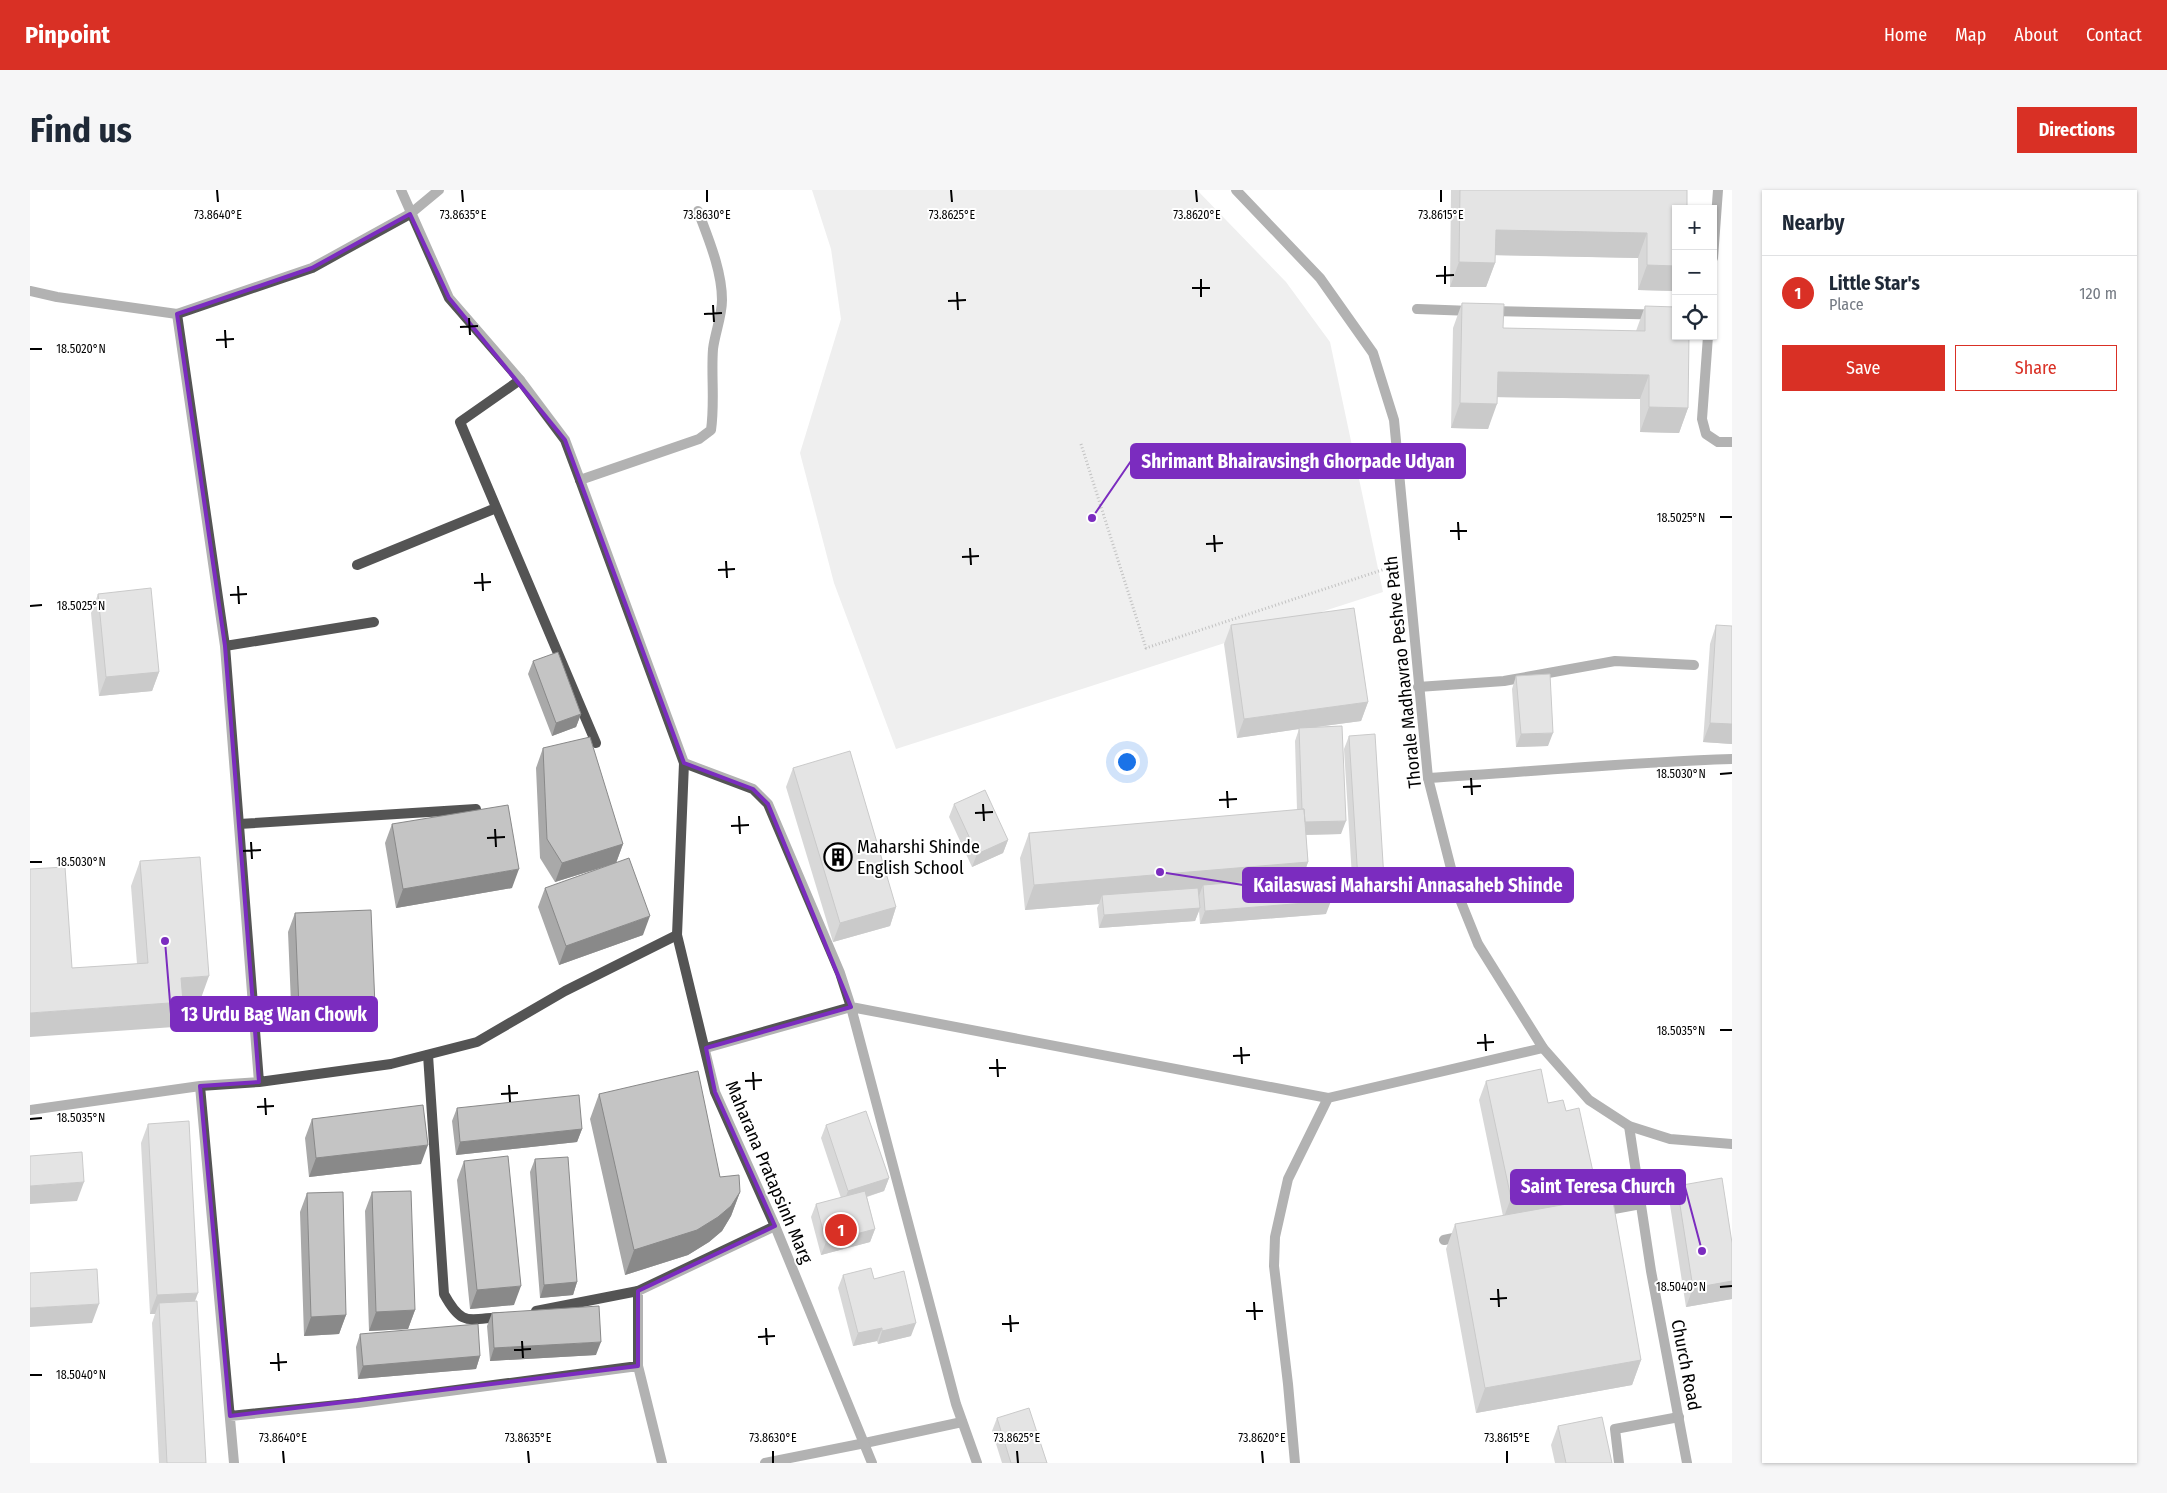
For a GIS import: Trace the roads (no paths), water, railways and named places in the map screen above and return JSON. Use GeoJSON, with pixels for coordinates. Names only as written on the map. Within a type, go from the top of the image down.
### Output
{"type":"FeatureCollection","features":[{"type":"Feature","properties":{"kind":"street"},"geometry":{"type":"LineString","coordinates":[[401,190],[410,214],[449,298],[520,380],[565,440],[684,763],[753,789],[768,804],[840,973],[962,1422],[977,1463]]}},
{"type":"Feature","properties":{"kind":"street"},"geometry":{"type":"LineString","coordinates":[[30,291],[177,314],[312,268],[410,214],[439,190]]}},
{"type":"Feature","properties":{"kind":"street","name":"Thorale Madhavrao Peshve Path"},"geometry":{"type":"LineString","coordinates":[[1236,190],[1320,278],[1373,353],[1394,420],[1428,778],[1457,892],[1478,944],[1543,1048],[1589,1100],[1629,1126],[1670,1139],[1732,1144]]}},
{"type":"Feature","properties":{"kind":"street"},"geometry":{"type":"LineString","coordinates":[[1714,250],[1718,190]]}},
{"type":"Feature","properties":{"kind":"street"},"geometry":{"type":"LineString","coordinates":[[580,480],[699,439],[711,430],[714,406],[713,350],[722,301],[721,284],[710,244],[698,211]]}},
{"type":"Feature","properties":{"kind":"street"},"geometry":{"type":"LineString","coordinates":[[1418,310],[1672,314]]}},
{"type":"Feature","properties":{"kind":"street"},"geometry":{"type":"LineString","coordinates":[[177,314],[226,646],[259,1082]]}},
{"type":"Feature","properties":{"kind":"street"},"geometry":{"type":"LineString","coordinates":[[1708,340],[1702,419],[1706,434],[1718,442],[1732,442]]}},
{"type":"Feature","properties":{"kind":"street"},"geometry":{"type":"LineString","coordinates":[[520,380],[460,422],[596,743]]}},
{"type":"Feature","properties":{"kind":"street"},"geometry":{"type":"LineString","coordinates":[[357,565],[496,508]]}},
{"type":"Feature","properties":{"kind":"street"},"geometry":{"type":"LineString","coordinates":[[226,646],[374,622]]}},
{"type":"Feature","properties":{"kind":"street"},"geometry":{"type":"LineString","coordinates":[[1418,687],[1504,682],[1616,661],[1694,665]]}},
{"type":"Feature","properties":{"kind":"street"},"geometry":{"type":"LineString","coordinates":[[1428,778],[1536,772],[1640,762],[1732,759]]}},
{"type":"Feature","properties":{"kind":"street","name":"Maharana Pratapsinh Marg"},"geometry":{"type":"LineString","coordinates":[[684,763],[677,935],[706,1048],[715,1092],[775,1226],[872,1463]]}},
{"type":"Feature","properties":{"kind":"street"},"geometry":{"type":"LineString","coordinates":[[239,824],[476,809]]}},
{"type":"Feature","properties":{"kind":"street"},"geometry":{"type":"LineString","coordinates":[[30,1110],[200,1086],[259,1082],[391,1064],[477,1042],[565,991],[677,935]]}},
{"type":"Feature","properties":{"kind":"street"},"geometry":{"type":"LineString","coordinates":[[706,1048],[851,1008],[1328,1098],[1543,1048]]}},
{"type":"Feature","properties":{"kind":"street"},"geometry":{"type":"LineString","coordinates":[[428,1055],[444,1294],[455,1313],[465,1319],[522,1314],[638,1292],[775,1226]]}},
{"type":"Feature","properties":{"kind":"street"},"geometry":{"type":"LineString","coordinates":[[200,1086],[234,1463]]}},
{"type":"Feature","properties":{"kind":"street"},"geometry":{"type":"LineString","coordinates":[[1295,1463],[1274,1266],[1275,1237],[1288,1180],[1328,1098]]}},
{"type":"Feature","properties":{"kind":"street","name":"Church Road"},"geometry":{"type":"LineString","coordinates":[[1629,1126],[1687,1463]]}},
{"type":"Feature","properties":{"kind":"street"},"geometry":{"type":"LineString","coordinates":[[1594,1212],[1641,1204]]}},
{"type":"Feature","properties":{"kind":"street"},"geometry":{"type":"LineString","coordinates":[[1444,1240],[1472,1234]]}},
{"type":"Feature","properties":{"kind":"street"},"geometry":{"type":"LineString","coordinates":[[638,1292],[638,1366],[662,1463]]}},
{"type":"Feature","properties":{"kind":"street"},"geometry":{"type":"LineString","coordinates":[[230,1416],[358,1403],[638,1366]]}},
{"type":"Feature","properties":{"kind":"street"},"geometry":{"type":"LineString","coordinates":[[1619,1463],[1615,1428],[1679,1417]]}},
{"type":"Feature","properties":{"kind":"street"},"geometry":{"type":"LineString","coordinates":[[765,1463],[962,1422]]}},
{"type":"Feature","properties":{"kind":"place","name":"Shrimant Bhairavsingh Ghorpade Udyan"},"geometry":{"type":"Point","coordinates":[1092,518]}},
{"type":"Feature","properties":{"kind":"place","name":"Maharshi Shinde English School"},"geometry":{"type":"Point","coordinates":[838,857]}},
{"type":"Feature","properties":{"kind":"place","name":"Kailaswasi Maharshi Annasaheb Shinde"},"geometry":{"type":"Point","coordinates":[1160,872]}},
{"type":"Feature","properties":{"kind":"place","name":"13 Urdu Bag Wan Chowk"},"geometry":{"type":"Point","coordinates":[165,941]}},
{"type":"Feature","properties":{"kind":"place","name":"Little Star's"},"geometry":{"type":"Point","coordinates":[841,1230]}},
{"type":"Feature","properties":{"kind":"place","name":"Saint Teresa Church"},"geometry":{"type":"Point","coordinates":[1702,1251]}}]}
